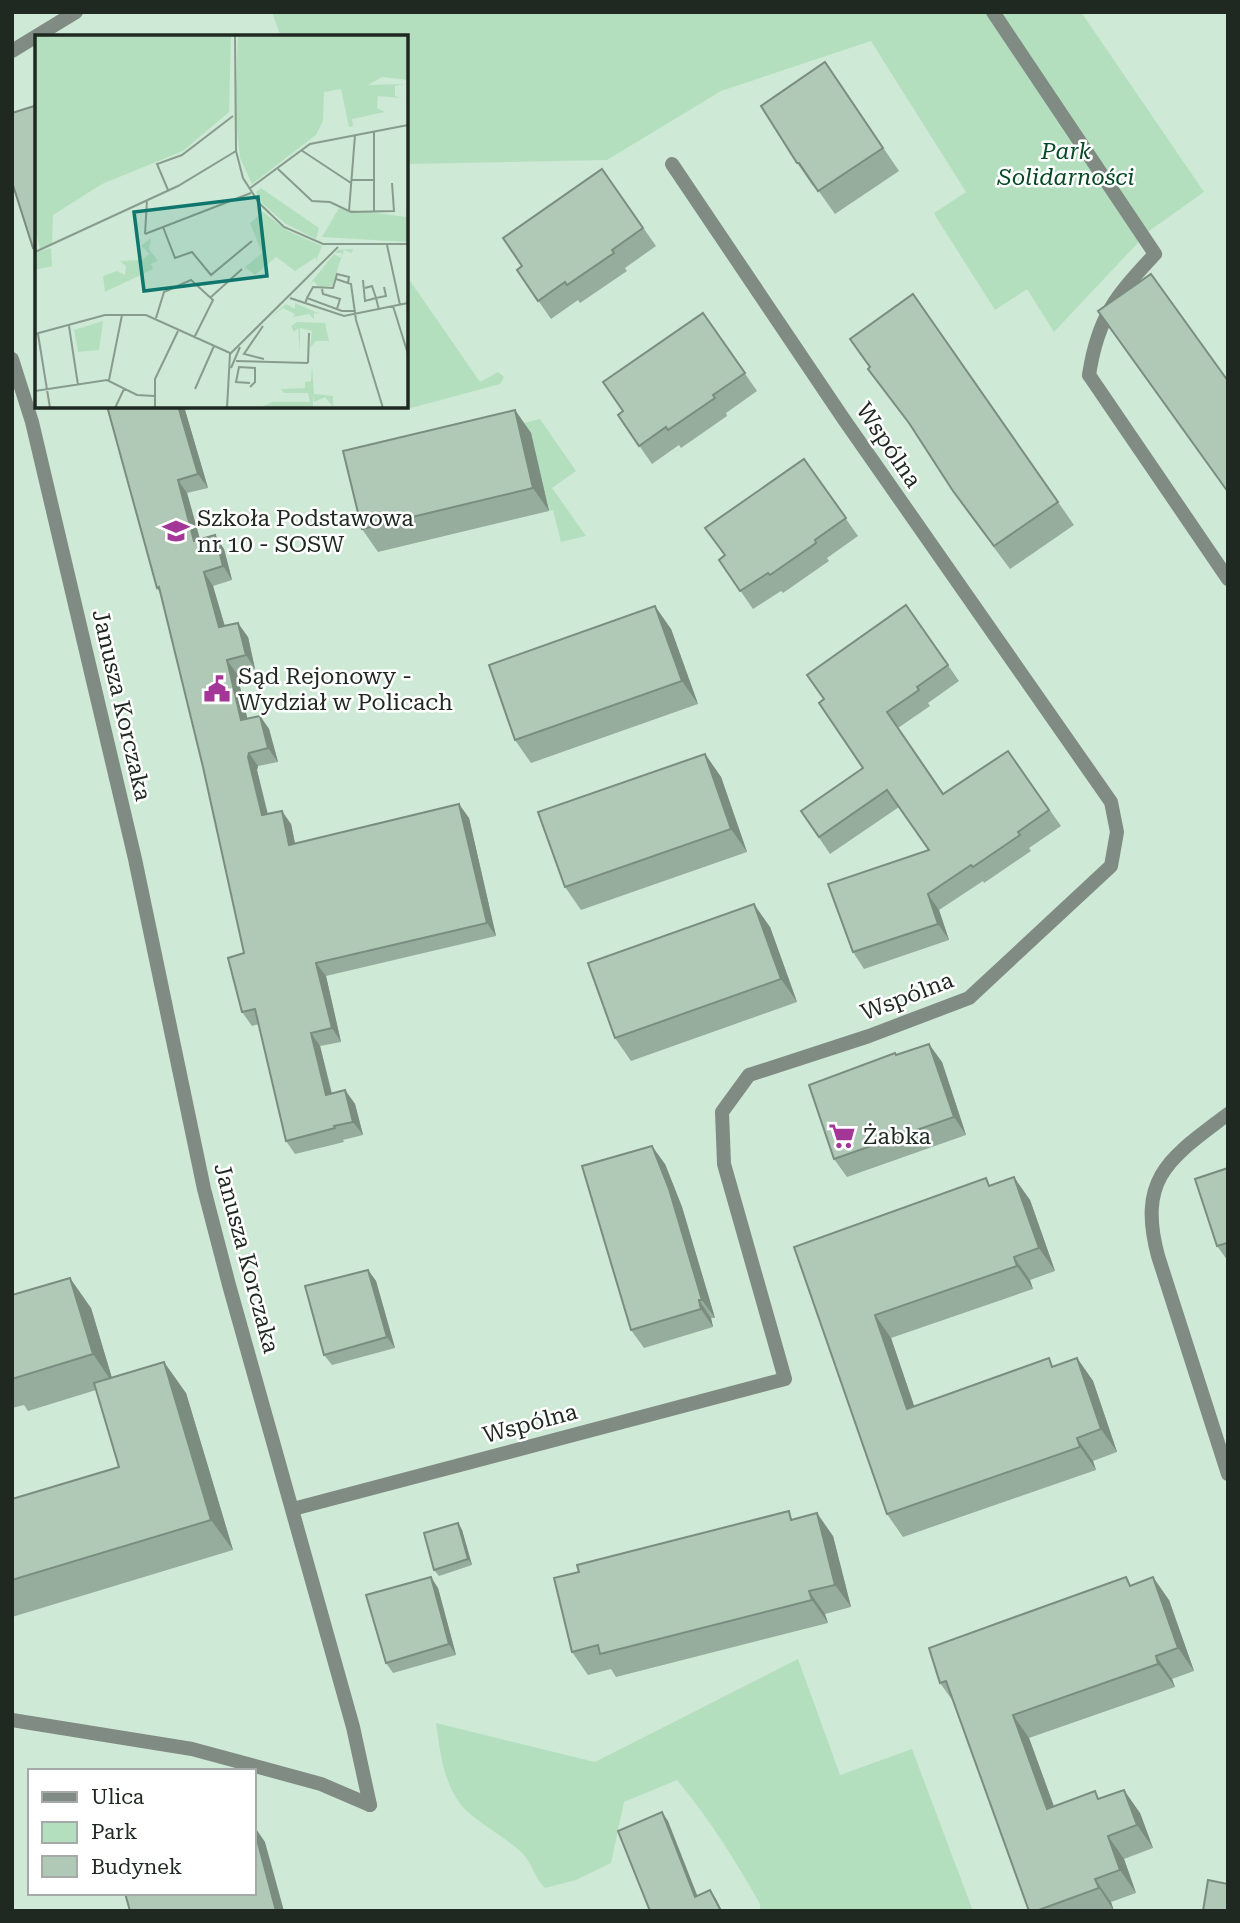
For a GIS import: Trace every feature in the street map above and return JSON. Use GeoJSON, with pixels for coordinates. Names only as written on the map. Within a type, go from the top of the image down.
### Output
{"type":"FeatureCollection","features":[{"type":"Feature","properties":{"kind":"street"},"geometry":{"type":"LineString","coordinates":[[38,35],[76,12]]}},
{"type":"Feature","properties":{"kind":"street"},"geometry":{"type":"LineString","coordinates":[[993,12],[1155,254],[1119,292],[1102,322],[1089,374],[1228,579]]}},
{"type":"Feature","properties":{"kind":"street"},"geometry":{"type":"LineString","coordinates":[[12,51],[35,37]]}},
{"type":"Feature","properties":{"kind":"street","name":"Wspólna"},"geometry":{"type":"LineString","coordinates":[[293,1509],[785,1380],[724,1164],[722,1112],[749,1075],[869,1036],[969,998],[1111,866],[1117,832],[1111,802],[881,474],[672,164]]}},
{"type":"Feature","properties":{"kind":"street","name":"Janusza Korczaka"},"geometry":{"type":"LineString","coordinates":[[12,359],[32,422],[135,859],[204,1189],[354,1727],[370,1805],[321,1784],[192,1749],[12,1720]]}},
{"type":"Feature","properties":{"kind":"street"},"geometry":{"type":"LineString","coordinates":[[1228,1114],[1191,1142],[1167,1166],[1158,1178],[1150,1211],[1158,1256],[1228,1474]]}},
{"type":"Feature","properties":{"kind":"green space","name":"Park Solidarności"},"geometry":{"type":"Polygon","coordinates":[[[272,12],[1081,12],[1204,192],[1149,231],[1054,332],[1027,289],[995,310],[938,220],[934,213],[966,192],[871,41],[721,91],[607,160],[408,164],[408,35],[280,35],[272,12]]]}},
{"type":"Feature","properties":{"kind":"green space"},"geometry":{"type":"Polygon","coordinates":[[[408,278],[480,382],[498,372],[504,377],[500,384],[408,407],[408,278]]]}},
{"type":"Feature","properties":{"kind":"green space"},"geometry":{"type":"Polygon","coordinates":[[[540,419],[576,471],[552,488],[586,536],[561,542],[553,510],[549,511],[487,432],[540,419]]]}},
{"type":"Feature","properties":{"kind":"green space"},"geometry":{"type":"Polygon","coordinates":[[[798,1659],[840,1775],[912,1749],[973,1911],[760,1911],[760,1904],[731,1855],[677,1780],[624,1802],[611,1863],[576,1880],[545,1888],[522,1853],[461,1805],[446,1776],[436,1723],[595,1762],[798,1659]]]}},
{"type":"Feature","properties":{"kind":"building"},"geometry":{"type":"Polygon","coordinates":[[[825,62],[883,148],[818,191],[761,106],[825,62]]]}},
{"type":"Feature","properties":{"kind":"building"},"geometry":{"type":"Polygon","coordinates":[[[35,106],[33,248],[12,182],[12,113],[35,106]]]}},
{"type":"Feature","properties":{"kind":"building"},"geometry":{"type":"Polygon","coordinates":[[[602,169],[643,228],[612,250],[614,253],[538,301],[517,270],[522,266],[503,238],[602,169]]]}},
{"type":"Feature","properties":{"kind":"building"},"geometry":{"type":"Polygon","coordinates":[[[1151,274],[1228,381],[1228,492],[1098,311],[1151,274]]]}},
{"type":"Feature","properties":{"kind":"building"},"geometry":{"type":"Polygon","coordinates":[[[913,294],[1058,502],[994,546],[868,369],[870,367],[850,339],[913,294]]]}},
{"type":"Feature","properties":{"kind":"building"},"geometry":{"type":"Polygon","coordinates":[[[703,313],[745,373],[713,395],[715,398],[639,446],[618,415],[623,411],[603,382],[703,313]]]}},
{"type":"Feature","properties":{"kind":"building"},"geometry":{"type":"Polygon","coordinates":[[[108,408],[179,408],[198,474],[178,480],[194,541],[215,535],[223,566],[204,572],[219,627],[238,623],[246,655],[227,660],[241,720],[260,716],[268,748],[249,753],[248,757],[262,815],[282,811],[289,845],[459,804],[487,923],[316,963],[332,1028],[311,1033],[326,1095],[345,1090],[353,1122],[286,1141],[255,1009],[242,1012],[228,958],[244,953],[203,767],[159,587],[157,588],[108,408]]]}},
{"type":"Feature","properties":{"kind":"building"},"geometry":{"type":"Polygon","coordinates":[[[515,410],[533,488],[362,529],[343,451],[515,410]]]}},
{"type":"Feature","properties":{"kind":"building"},"geometry":{"type":"Polygon","coordinates":[[[804,459],[846,518],[770,575],[768,573],[740,591],[719,560],[725,555],[705,528],[804,459]]]}},
{"type":"Feature","properties":{"kind":"building"},"geometry":{"type":"Polygon","coordinates":[[[906,605],[948,665],[917,687],[919,690],[887,712],[943,794],[1008,751],[1049,810],[1018,832],[1020,835],[928,894],[938,924],[853,952],[828,884],[929,850],[887,790],[819,837],[801,811],[863,768],[819,703],[824,699],[807,675],[906,605]]]}},
{"type":"Feature","properties":{"kind":"building"},"geometry":{"type":"Polygon","coordinates":[[[655,606],[682,681],[515,740],[489,665],[655,606]]]}},
{"type":"Feature","properties":{"kind":"building"},"geometry":{"type":"Polygon","coordinates":[[[705,754],[731,829],[565,887],[538,812],[705,754]]]}},
{"type":"Feature","properties":{"kind":"building"},"geometry":{"type":"Polygon","coordinates":[[[754,904],[781,979],[615,1038],[588,963],[754,904]]]}},
{"type":"Feature","properties":{"kind":"building"},"geometry":{"type":"Polygon","coordinates":[[[929,1044],[954,1117],[834,1159],[809,1085],[895,1053],[896,1055],[929,1044]]]}},
{"type":"Feature","properties":{"kind":"building"},"geometry":{"type":"Polygon","coordinates":[[[652,1146],[669,1189],[702,1300],[699,1300],[701,1309],[631,1330],[582,1166],[652,1146]]]}},
{"type":"Feature","properties":{"kind":"building"},"geometry":{"type":"Polygon","coordinates":[[[1228,1168],[1228,1245],[1217,1246],[1195,1179],[1228,1168]]]}},
{"type":"Feature","properties":{"kind":"building"},"geometry":{"type":"Polygon","coordinates":[[[1014,1177],[1039,1248],[1014,1257],[1017,1266],[875,1315],[907,1409],[1049,1358],[1052,1367],[1077,1358],[1101,1429],[1077,1438],[1080,1447],[887,1514],[794,1247],[986,1178],[989,1186],[1014,1177]]]}},
{"type":"Feature","properties":{"kind":"building"},"geometry":{"type":"Polygon","coordinates":[[[368,1270],[387,1337],[324,1355],[305,1286],[368,1270]]]}},
{"type":"Feature","properties":{"kind":"building"},"geometry":{"type":"Polygon","coordinates":[[[70,1278],[93,1354],[12,1379],[12,1295],[70,1278]]]}},
{"type":"Feature","properties":{"kind":"building"},"geometry":{"type":"Polygon","coordinates":[[[164,1362],[211,1520],[12,1580],[12,1499],[119,1467],[94,1383],[164,1362]]]}},
{"type":"Feature","properties":{"kind":"building"},"geometry":{"type":"Polygon","coordinates":[[[789,1511],[791,1520],[817,1513],[835,1585],[809,1591],[812,1600],[600,1654],[598,1645],[572,1652],[554,1578],[579,1572],[577,1565],[789,1511]]]}},
{"type":"Feature","properties":{"kind":"building"},"geometry":{"type":"Polygon","coordinates":[[[458,1523],[468,1559],[434,1570],[424,1533],[458,1523]]]}},
{"type":"Feature","properties":{"kind":"building"},"geometry":{"type":"Polygon","coordinates":[[[431,1577],[449,1644],[386,1663],[366,1595],[431,1577]]]}},
{"type":"Feature","properties":{"kind":"building"},"geometry":{"type":"Polygon","coordinates":[[[1126,1577],[1130,1586],[1153,1577],[1178,1648],[1156,1656],[1158,1664],[1013,1715],[1047,1809],[1095,1791],[1098,1799],[1124,1790],[1137,1825],[1108,1836],[1120,1870],[1095,1879],[1099,1888],[1036,1911],[1029,1911],[946,1681],[940,1683],[929,1648],[1126,1577]]]}},
{"type":"Feature","properties":{"kind":"building"},"geometry":{"type":"Polygon","coordinates":[[[662,1812],[695,1897],[710,1890],[721,1911],[650,1911],[618,1831],[662,1812]]]}},
{"type":"Feature","properties":{"kind":"building"},"geometry":{"type":"Polygon","coordinates":[[[256,1836],[276,1911],[130,1911],[126,1895],[256,1895],[256,1836]]]}},
{"type":"Feature","properties":{"kind":"building"},"geometry":{"type":"Polygon","coordinates":[[[1208,1880],[1228,1884],[1228,1911],[1203,1911],[1208,1880]]]}},
{"type":"Feature","properties":{"kind":"place","name":"Szkoła Podstawowa nr 10 - SOSW"},"geometry":{"type":"Point","coordinates":[176,531]}},
{"type":"Feature","properties":{"kind":"place","name":"Sąd Rejonowy - Wydział w Policach"},"geometry":{"type":"Point","coordinates":[217,689]}},
{"type":"Feature","properties":{"kind":"place","name":"Żabka"},"geometry":{"type":"Point","coordinates":[842,1136]}}]}
